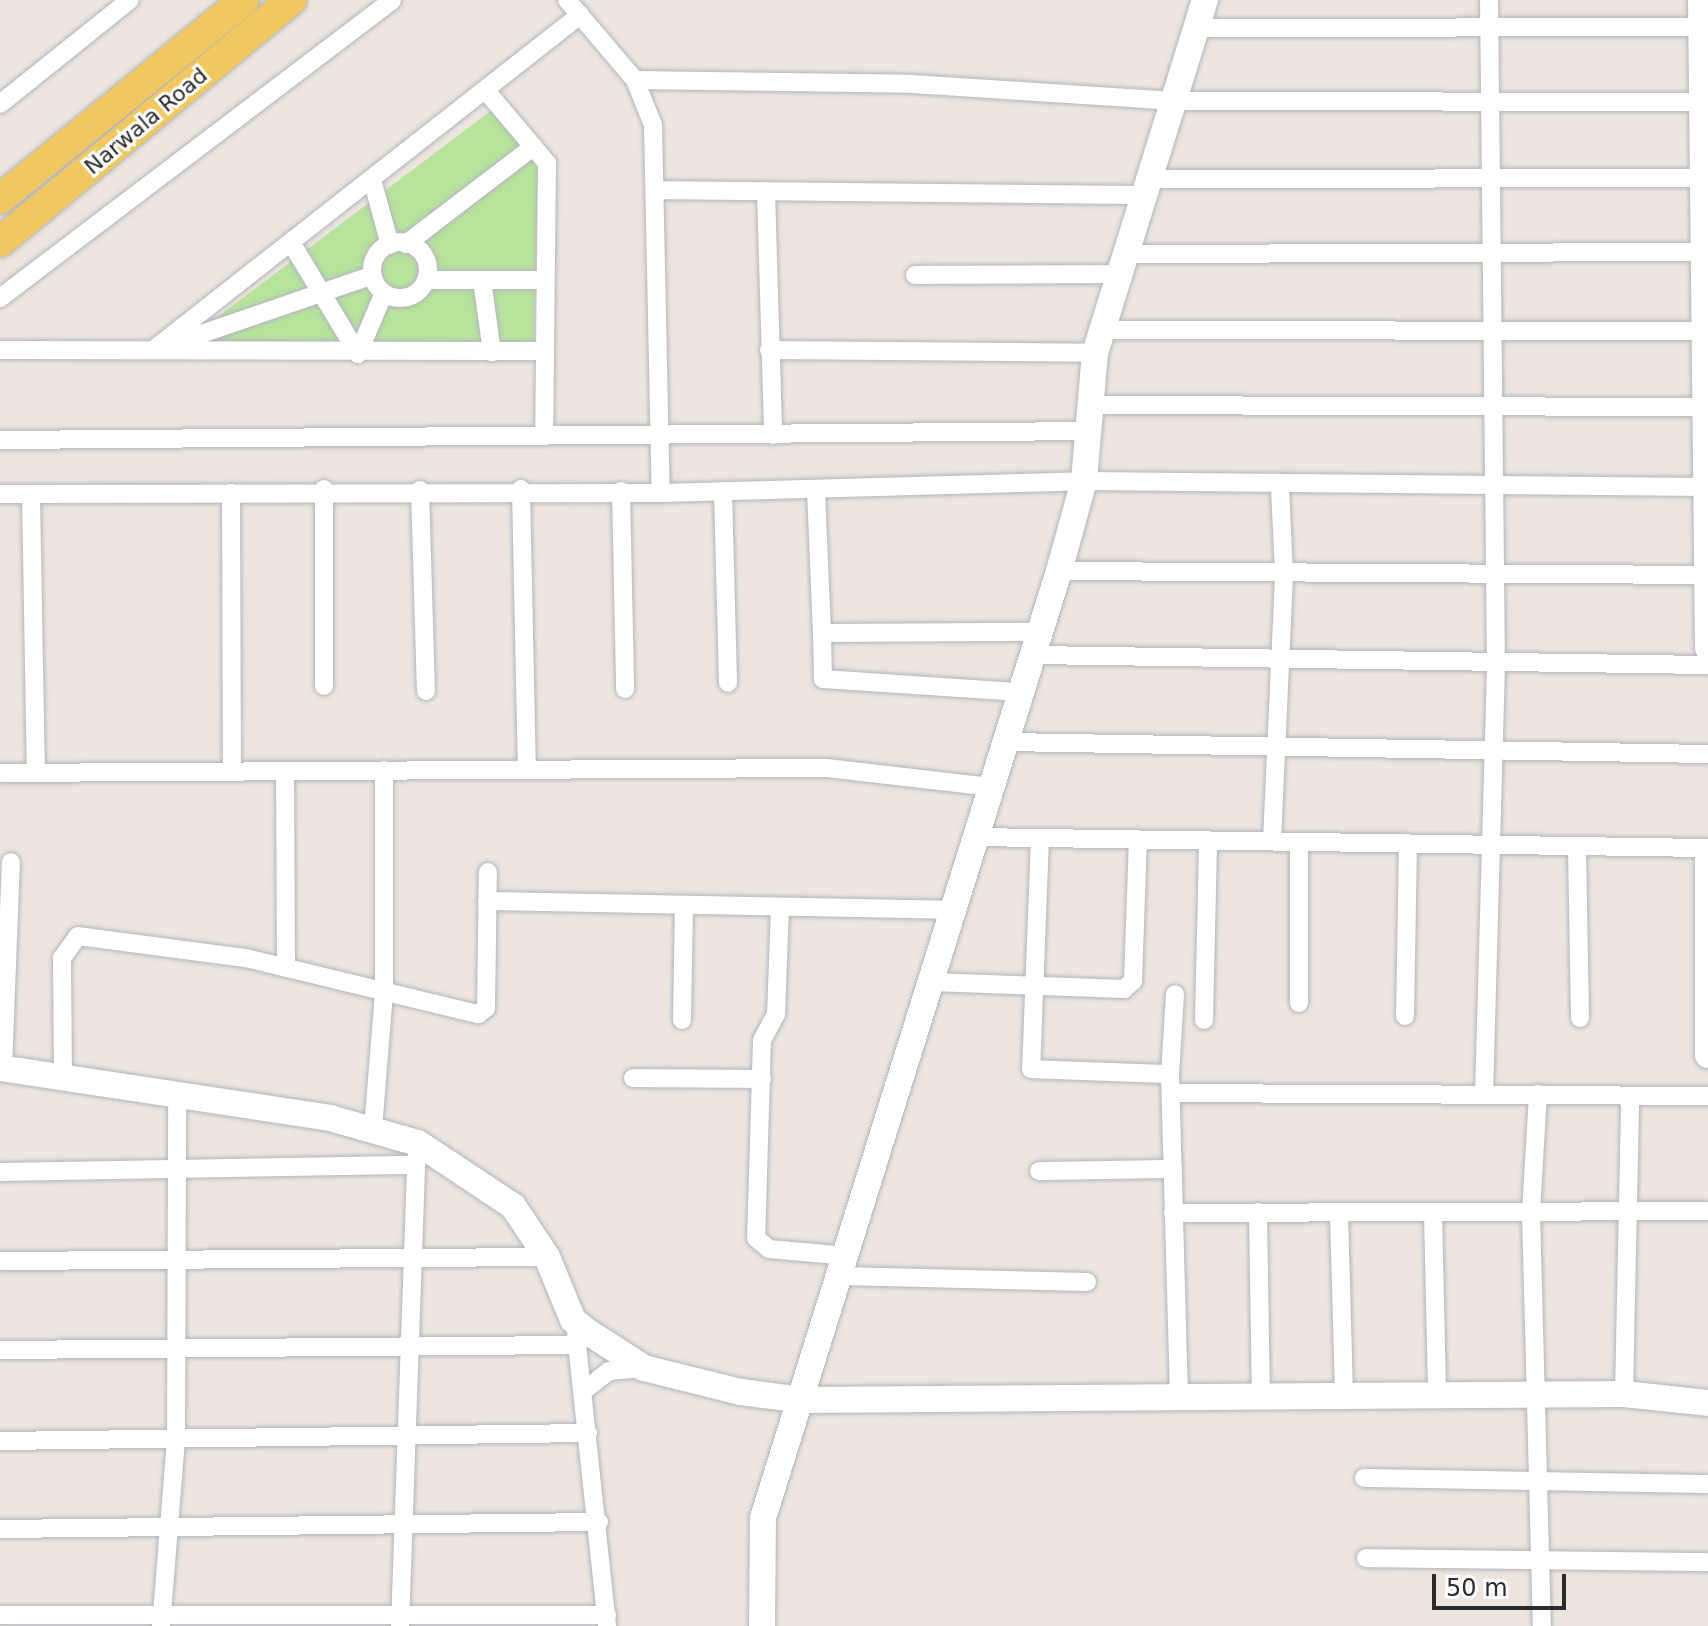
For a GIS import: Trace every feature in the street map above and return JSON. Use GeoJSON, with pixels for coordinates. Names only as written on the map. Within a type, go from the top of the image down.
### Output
{"type":"FeatureCollection","features":[{"type":"Feature","properties":{"kind":"main road","name":"Narwala Road"},"geometry":{"type":"LineString","coordinates":[[1,196],[244,0]]}},
{"type":"Feature","properties":{"kind":"main road","name":"Narwala Road"},"geometry":{"type":"LineString","coordinates":[[0,242],[292,0]]}},
{"type":"Feature","properties":{"kind":"street"},"geometry":{"type":"LineString","coordinates":[[0,104],[130,0]]}},
{"type":"Feature","properties":{"kind":"street"},"geometry":{"type":"LineString","coordinates":[[0,298],[392,0]]}},
{"type":"Feature","properties":{"kind":"street"},"geometry":{"type":"LineString","coordinates":[[567,0],[635,80],[653,125],[657,190],[661,493]]}},
{"type":"Feature","properties":{"kind":"street"},"geometry":{"type":"LineString","coordinates":[[762,1626],[763,1518],[803,1400],[932,982],[973,837],[1059,571],[1084,481],[1099,342],[1122,264],[1150,187],[1205,0]]}},
{"type":"Feature","properties":{"kind":"street"},"geometry":{"type":"LineString","coordinates":[[1484,1095],[1494,844],[1496,665],[1496,484],[1491,408],[1488,178],[1489,0]]}},
{"type":"Feature","properties":{"kind":"street"},"geometry":{"type":"LineString","coordinates":[[1701,0],[1706,189],[1703,407],[1708,648]]}},
{"type":"Feature","properties":{"kind":"street"},"geometry":{"type":"LineString","coordinates":[[153,350],[373,183],[580,15]]}},
{"type":"Feature","properties":{"kind":"street"},"geometry":{"type":"LineString","coordinates":[[1197,28],[1491,25],[1700,27]]}},
{"type":"Feature","properties":{"kind":"street"},"geometry":{"type":"LineString","coordinates":[[635,80],[912,84],[1175,101],[1702,102]]}},
{"type":"Feature","properties":{"kind":"street"},"geometry":{"type":"LineString","coordinates":[[487,92],[547,163],[544,435]]}},
{"type":"Feature","properties":{"kind":"street"},"geometry":{"type":"LineString","coordinates":[[398,244],[417,246],[429,265],[426,280],[405,300],[383,295],[371,276],[376,254],[398,244],[533,147]]}},
{"type":"Feature","properties":{"kind":"street"},"geometry":{"type":"LineString","coordinates":[[657,190],[766,192],[1150,187],[1488,178],[1706,189]]}},
{"type":"Feature","properties":{"kind":"street"},"geometry":{"type":"LineString","coordinates":[[373,183],[398,244]]}},
{"type":"Feature","properties":{"kind":"street"},"geometry":{"type":"LineString","coordinates":[[766,192],[773,435]]}},
{"type":"Feature","properties":{"kind":"street"},"geometry":{"type":"LineString","coordinates":[[292,244],[358,354]]}},
{"type":"Feature","properties":{"kind":"street"},"geometry":{"type":"LineString","coordinates":[[915,275],[1122,264],[1491,253],[1706,252]]}},
{"type":"Feature","properties":{"kind":"street"},"geometry":{"type":"LineString","coordinates":[[153,350],[371,276]]}},
{"type":"Feature","properties":{"kind":"street"},"geometry":{"type":"LineString","coordinates":[[426,280],[544,280]]}},
{"type":"Feature","properties":{"kind":"street"},"geometry":{"type":"LineString","coordinates":[[482,280],[492,352]]}},
{"type":"Feature","properties":{"kind":"street"},"geometry":{"type":"LineString","coordinates":[[358,354],[383,295]]}},
{"type":"Feature","properties":{"kind":"street"},"geometry":{"type":"LineString","coordinates":[[769,350],[1705,331]]}},
{"type":"Feature","properties":{"kind":"street"},"geometry":{"type":"LineString","coordinates":[[0,350],[358,354],[543,351]]}},
{"type":"Feature","properties":{"kind":"street"},"geometry":{"type":"LineString","coordinates":[[0,440],[773,435],[1090,418],[1491,408],[1703,407]]}},
{"type":"Feature","properties":{"kind":"street"},"geometry":{"type":"LineString","coordinates":[[0,494],[231,493],[324,489],[661,493],[1084,481],[1280,487],[1496,484],[1707,487]]}},
{"type":"Feature","properties":{"kind":"street"},"geometry":{"type":"LineString","coordinates":[[1272,841],[1284,573],[1280,487]]}},
{"type":"Feature","properties":{"kind":"street"},"geometry":{"type":"LineString","coordinates":[[324,489],[324,686]]}},
{"type":"Feature","properties":{"kind":"street"},"geometry":{"type":"LineString","coordinates":[[521,489],[527,768]]}},
{"type":"Feature","properties":{"kind":"street"},"geometry":{"type":"LineString","coordinates":[[420,490],[426,691]]}},
{"type":"Feature","properties":{"kind":"street"},"geometry":{"type":"LineString","coordinates":[[816,490],[823,679],[1021,692]]}},
{"type":"Feature","properties":{"kind":"street"},"geometry":{"type":"LineString","coordinates":[[621,491],[625,689]]}},
{"type":"Feature","properties":{"kind":"street"},"geometry":{"type":"LineString","coordinates":[[723,491],[728,683]]}},
{"type":"Feature","properties":{"kind":"street"},"geometry":{"type":"LineString","coordinates":[[231,493],[232,769]]}},
{"type":"Feature","properties":{"kind":"street"},"geometry":{"type":"LineString","coordinates":[[31,494],[36,771]]}},
{"type":"Feature","properties":{"kind":"street"},"geometry":{"type":"LineString","coordinates":[[1059,571],[1706,575]]}},
{"type":"Feature","properties":{"kind":"street"},"geometry":{"type":"LineString","coordinates":[[822,633],[1036,643],[1280,660],[1496,665],[1708,665]]}},
{"type":"Feature","properties":{"kind":"street"},"geometry":{"type":"LineString","coordinates":[[1006,742],[1494,753],[1708,754]]}},
{"type":"Feature","properties":{"kind":"street"},"geometry":{"type":"LineString","coordinates":[[0,773],[232,769],[827,768],[990,787]]}},
{"type":"Feature","properties":{"kind":"street"},"geometry":{"type":"LineString","coordinates":[[373,1129],[384,993],[384,770]]}},
{"type":"Feature","properties":{"kind":"street"},"geometry":{"type":"LineString","coordinates":[[285,771],[286,968]]}},
{"type":"Feature","properties":{"kind":"street"},"geometry":{"type":"LineString","coordinates":[[973,837],[1494,844],[1708,851],[1708,1052]]}},
{"type":"Feature","properties":{"kind":"street"},"geometry":{"type":"LineString","coordinates":[[1040,838],[1038,989],[1031,1069],[1170,1074]]}},
{"type":"Feature","properties":{"kind":"street"},"geometry":{"type":"LineString","coordinates":[[932,982],[1038,989],[1124,989],[1133,981],[1138,839]]}},
{"type":"Feature","properties":{"kind":"street"},"geometry":{"type":"LineString","coordinates":[[1204,1020],[1208,840]]}},
{"type":"Feature","properties":{"kind":"street"},"geometry":{"type":"LineString","coordinates":[[1299,842],[1299,1003]]}},
{"type":"Feature","properties":{"kind":"street"},"geometry":{"type":"LineString","coordinates":[[1405,1016],[1408,843]]}},
{"type":"Feature","properties":{"kind":"street"},"geometry":{"type":"LineString","coordinates":[[1577,846],[1580,1018]]}},
{"type":"Feature","properties":{"kind":"street"},"geometry":{"type":"LineString","coordinates":[[0,1615],[161,1621],[607,1621],[586,1389],[575,1332],[547,1257],[513,1206],[373,1129],[2,1068],[11,862]]}},
{"type":"Feature","properties":{"kind":"street"},"geometry":{"type":"LineString","coordinates":[[63,1078],[62,958],[73,938],[170,946],[286,968],[478,1014],[486,1008],[488,872]]}},
{"type":"Feature","properties":{"kind":"street"},"geometry":{"type":"LineString","coordinates":[[487,901],[952,910]]}},
{"type":"Feature","properties":{"kind":"street"},"geometry":{"type":"LineString","coordinates":[[682,1020],[684,905]]}},
{"type":"Feature","properties":{"kind":"street"},"geometry":{"type":"LineString","coordinates":[[780,907],[776,1014],[762,1040],[756,1238],[769,1249],[844,1266],[1087,1282]]}},
{"type":"Feature","properties":{"kind":"street"},"geometry":{"type":"LineString","coordinates":[[1175,994],[1170,1074],[1179,1396]]}},
{"type":"Feature","properties":{"kind":"street"},"geometry":{"type":"LineString","coordinates":[[633,1078],[762,1079]]}},
{"type":"Feature","properties":{"kind":"street"},"geometry":{"type":"LineString","coordinates":[[1171,1093],[1708,1096]]}},
{"type":"Feature","properties":{"kind":"street"},"geometry":{"type":"LineString","coordinates":[[1538,1094],[1531,1212],[1533,1394],[1539,1478],[1542,1626]]}},
{"type":"Feature","properties":{"kind":"street"},"geometry":{"type":"LineString","coordinates":[[161,1621],[176,1438],[175,1350],[179,1261],[174,1171],[177,1095]]}},
{"type":"Feature","properties":{"kind":"street"},"geometry":{"type":"LineString","coordinates":[[1624,1394],[1625,1213],[1630,1096]]}},
{"type":"Feature","properties":{"kind":"street"},"geometry":{"type":"LineString","coordinates":[[0,1172],[174,1171],[417,1154]]}},
{"type":"Feature","properties":{"kind":"street"},"geometry":{"type":"LineString","coordinates":[[401,1621],[417,1154]]}},
{"type":"Feature","properties":{"kind":"street"},"geometry":{"type":"LineString","coordinates":[[1039,1171],[1173,1169]]}},
{"type":"Feature","properties":{"kind":"street"},"geometry":{"type":"LineString","coordinates":[[1173,1213],[1708,1211]]}},
{"type":"Feature","properties":{"kind":"street"},"geometry":{"type":"LineString","coordinates":[[1258,1212],[1261,1397]]}},
{"type":"Feature","properties":{"kind":"street"},"geometry":{"type":"LineString","coordinates":[[1433,1213],[1437,1394]]}},
{"type":"Feature","properties":{"kind":"street"},"geometry":{"type":"LineString","coordinates":[[1339,1214],[1344,1397]]}},
{"type":"Feature","properties":{"kind":"street"},"geometry":{"type":"LineString","coordinates":[[0,1261],[547,1257]]}},
{"type":"Feature","properties":{"kind":"street"},"geometry":{"type":"LineString","coordinates":[[0,1350],[410,1347],[575,1332],[644,1368],[803,1400],[1624,1394],[1708,1403]]}},
{"type":"Feature","properties":{"kind":"street"},"geometry":{"type":"LineString","coordinates":[[586,1389],[609,1371],[644,1368]]}},
{"type":"Feature","properties":{"kind":"street"},"geometry":{"type":"LineString","coordinates":[[0,1441],[176,1438],[409,1440],[588,1433]]}},
{"type":"Feature","properties":{"kind":"street"},"geometry":{"type":"LineString","coordinates":[[1364,1478],[1539,1478],[1708,1484]]}},
{"type":"Feature","properties":{"kind":"street"},"geometry":{"type":"LineString","coordinates":[[0,1529],[404,1527],[599,1522]]}},
{"type":"Feature","properties":{"kind":"street"},"geometry":{"type":"LineString","coordinates":[[1366,1558],[1542,1563],[1708,1562]]}},
{"type":"Feature","properties":{"kind":"green space"},"geometry":{"type":"Polygon","coordinates":[[[492,110],[538,168],[534,341],[194,351],[191,337],[492,110]]]}}]}
